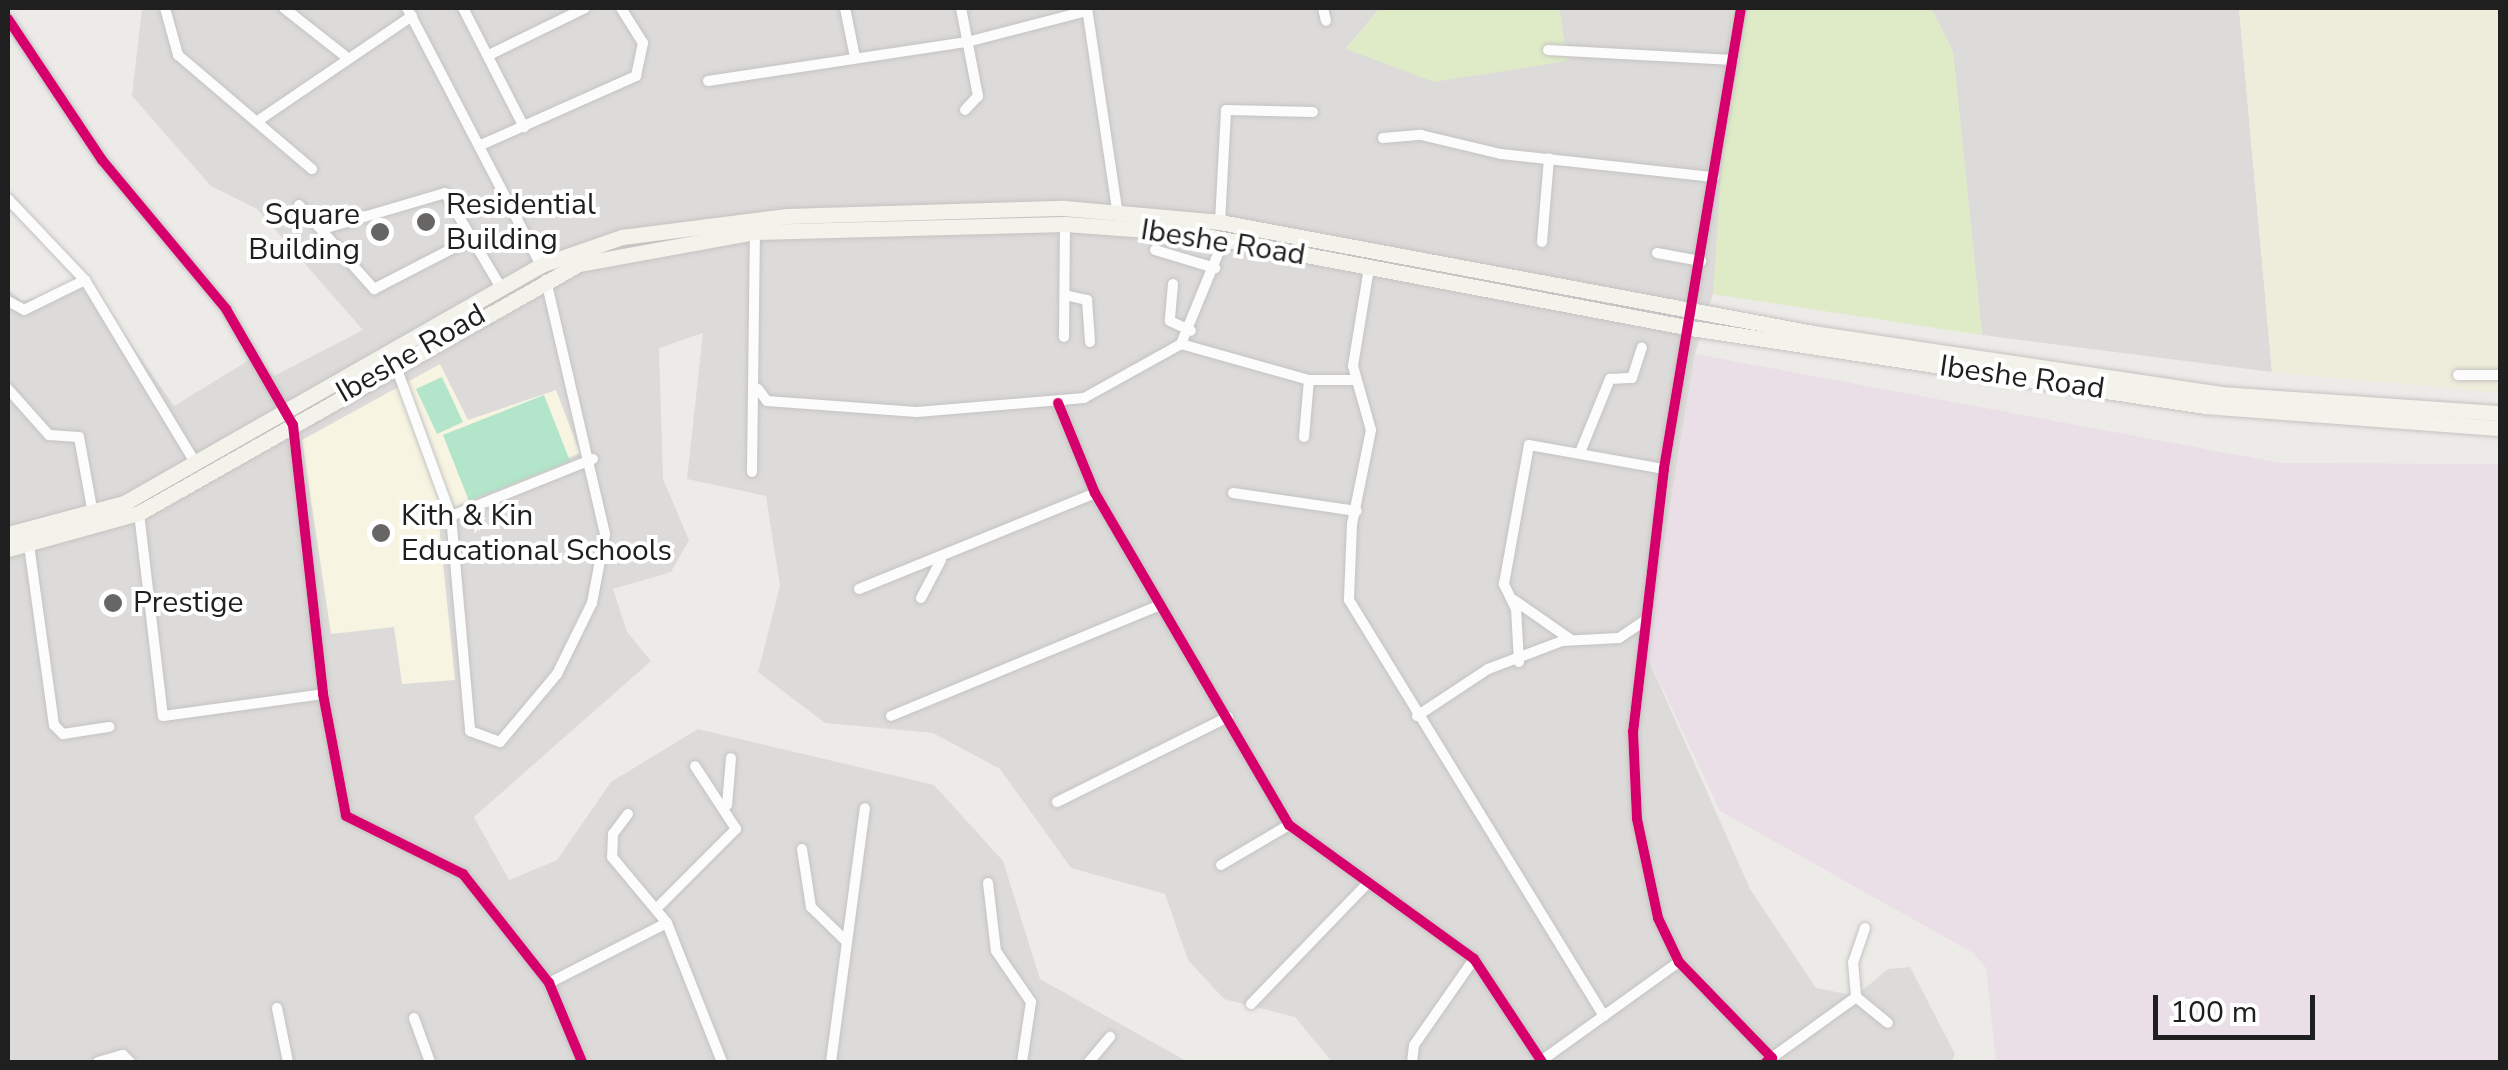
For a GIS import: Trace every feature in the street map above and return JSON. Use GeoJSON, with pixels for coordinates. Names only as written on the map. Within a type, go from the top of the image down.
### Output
{"type":"FeatureCollection","features":[{"type":"Feature","properties":{"kind":"main road","name":"Ibeshe Road"},"geometry":{"type":"LineString","coordinates":[[8,549],[139,513],[500,286],[698,224],[959,208],[1222,231],[1692,321],[2220,394],[2500,413]]}},
{"type":"Feature","properties":{"kind":"main road","name":"Ibeshe Road"},"geometry":{"type":"LineString","coordinates":[[8,534],[93,515],[394,362],[543,272],[628,250],[755,232],[1065,224],[1118,219]]}},
{"type":"Feature","properties":{"kind":"main road","name":"Ibeshe Road"},"geometry":{"type":"LineString","coordinates":[[1222,231],[1369,268],[2205,406],[2500,428]]}},
{"type":"Feature","properties":{"kind":"street"},"geometry":{"type":"LineString","coordinates":[[164,8],[178,55],[312,169]]}},
{"type":"Feature","properties":{"kind":"street"},"geometry":{"type":"LineString","coordinates":[[284,8],[345,56]]}},
{"type":"Feature","properties":{"kind":"street"},"geometry":{"type":"LineString","coordinates":[[463,8],[524,127]]}},
{"type":"Feature","properties":{"kind":"street"},"geometry":{"type":"LineString","coordinates":[[489,55],[584,8]]}},
{"type":"Feature","properties":{"kind":"street"},"geometry":{"type":"LineString","coordinates":[[480,145],[636,76],[643,42],[621,8]]}},
{"type":"Feature","properties":{"kind":"street"},"geometry":{"type":"LineString","coordinates":[[844,8],[855,57]]}},
{"type":"Feature","properties":{"kind":"street"},"geometry":{"type":"LineString","coordinates":[[962,8],[978,96],[964,110]]}},
{"type":"Feature","properties":{"kind":"street"},"geometry":{"type":"LineString","coordinates":[[1323,8],[1326,21]]}},
{"type":"Feature","properties":{"kind":"street"},"geometry":{"type":"LineString","coordinates":[[1741,8],[1692,321],[1664,469],[1644,622],[1632,731],[1636,819],[1658,918],[1680,962],[1769,1060],[1856,996]]}},
{"type":"Feature","properties":{"kind":"street"},"geometry":{"type":"LineString","coordinates":[[708,81],[967,42],[1087,9],[1118,219]]}},
{"type":"Feature","properties":{"kind":"street"},"geometry":{"type":"LineString","coordinates":[[259,120],[410,12],[543,272],[593,459],[605,534],[592,602],[557,674],[500,742],[470,730],[451,516],[394,362]]}},
{"type":"Feature","properties":{"kind":"street"},"geometry":{"type":"LineString","coordinates":[[8,19],[102,160],[226,309],[289,418],[323,694],[346,816],[462,874],[549,984],[582,1062]]}},
{"type":"Feature","properties":{"kind":"street"},"geometry":{"type":"LineString","coordinates":[[1548,50],[1733,60]]}},
{"type":"Feature","properties":{"kind":"street"},"geometry":{"type":"LineString","coordinates":[[758,389],[767,400],[863,410],[1058,403],[1108,390],[1181,344],[1191,331],[1216,268],[1222,231],[1226,110],[1313,112]]}},
{"type":"Feature","properties":{"kind":"street"},"geometry":{"type":"LineString","coordinates":[[1383,138],[1421,135],[1549,158],[1714,177]]}},
{"type":"Feature","properties":{"kind":"street"},"geometry":{"type":"LineString","coordinates":[[1542,242],[1549,158]]}},
{"type":"Feature","properties":{"kind":"street"},"geometry":{"type":"LineString","coordinates":[[324,230],[445,193],[500,286]]}},
{"type":"Feature","properties":{"kind":"street"},"geometry":{"type":"LineString","coordinates":[[8,199],[85,280],[195,462]]}},
{"type":"Feature","properties":{"kind":"street"},"geometry":{"type":"LineString","coordinates":[[299,205],[374,289],[472,239]]}},
{"type":"Feature","properties":{"kind":"street"},"geometry":{"type":"LineString","coordinates":[[1064,336],[1065,224]]}},
{"type":"Feature","properties":{"kind":"street"},"geometry":{"type":"LineString","coordinates":[[752,472],[758,389],[755,232]]}},
{"type":"Feature","properties":{"kind":"street"},"geometry":{"type":"LineString","coordinates":[[1156,250],[1216,268]]}},
{"type":"Feature","properties":{"kind":"street"},"geometry":{"type":"LineString","coordinates":[[1657,252],[1701,261]]}},
{"type":"Feature","properties":{"kind":"street"},"geometry":{"type":"LineString","coordinates":[[1369,268],[1353,380],[1371,430],[1357,512],[1349,600],[1416,716],[1604,1016]]}},
{"type":"Feature","properties":{"kind":"street"},"geometry":{"type":"LineString","coordinates":[[8,302],[24,310],[85,280]]}},
{"type":"Feature","properties":{"kind":"street"},"geometry":{"type":"LineString","coordinates":[[1173,284],[1170,321],[1191,331]]}},
{"type":"Feature","properties":{"kind":"street"},"geometry":{"type":"LineString","coordinates":[[1065,296],[1087,300],[1090,342]]}},
{"type":"Feature","properties":{"kind":"street"},"geometry":{"type":"LineString","coordinates":[[1181,344],[1310,380],[1353,380]]}},
{"type":"Feature","properties":{"kind":"street"},"geometry":{"type":"LineString","coordinates":[[1581,450],[1610,379],[1632,378],[1642,348]]}},
{"type":"Feature","properties":{"kind":"street"},"geometry":{"type":"LineString","coordinates":[[2458,374],[2500,375]]}},
{"type":"Feature","properties":{"kind":"street"},"geometry":{"type":"LineString","coordinates":[[1304,437],[1310,380]]}},
{"type":"Feature","properties":{"kind":"street"},"geometry":{"type":"LineString","coordinates":[[8,389],[48,435],[79,436],[93,515]]}},
{"type":"Feature","properties":{"kind":"street"},"geometry":{"type":"LineString","coordinates":[[1058,403],[1095,493],[1289,826],[1474,959],[1541,1062],[1680,962]]}},
{"type":"Feature","properties":{"kind":"street"},"geometry":{"type":"LineString","coordinates":[[1519,662],[1510,596],[1504,584],[1526,452],[1536,442],[1664,469]]}},
{"type":"Feature","properties":{"kind":"street"},"geometry":{"type":"LineString","coordinates":[[451,516],[593,459]]}},
{"type":"Feature","properties":{"kind":"street"},"geometry":{"type":"LineString","coordinates":[[859,589],[941,559],[1095,493]]}},
{"type":"Feature","properties":{"kind":"street"},"geometry":{"type":"LineString","coordinates":[[1233,493],[1357,512]]}},
{"type":"Feature","properties":{"kind":"street"},"geometry":{"type":"LineString","coordinates":[[139,513],[164,716],[323,694]]}},
{"type":"Feature","properties":{"kind":"street"},"geometry":{"type":"LineString","coordinates":[[29,546],[54,725],[63,734],[110,727]]}},
{"type":"Feature","properties":{"kind":"street"},"geometry":{"type":"LineString","coordinates":[[921,598],[941,559]]}},
{"type":"Feature","properties":{"kind":"street"},"geometry":{"type":"LineString","coordinates":[[1510,596],[1573,640]]}},
{"type":"Feature","properties":{"kind":"street"},"geometry":{"type":"LineString","coordinates":[[890,716],[1160,605]]}},
{"type":"Feature","properties":{"kind":"street"},"geometry":{"type":"LineString","coordinates":[[1416,716],[1488,669],[1519,662],[1573,640],[1619,638],[1644,622]]}},
{"type":"Feature","properties":{"kind":"street"},"geometry":{"type":"LineString","coordinates":[[1056,802],[1228,717]]}},
{"type":"Feature","properties":{"kind":"street"},"geometry":{"type":"LineString","coordinates":[[657,908],[677,880],[733,838],[728,804],[731,758]]}},
{"type":"Feature","properties":{"kind":"street"},"geometry":{"type":"LineString","coordinates":[[695,766],[728,804]]}},
{"type":"Feature","properties":{"kind":"street"},"geometry":{"type":"LineString","coordinates":[[831,1062],[864,808]]}},
{"type":"Feature","properties":{"kind":"street"},"geometry":{"type":"LineString","coordinates":[[628,814],[612,834],[612,857],[667,924],[722,1062]]}},
{"type":"Feature","properties":{"kind":"street"},"geometry":{"type":"LineString","coordinates":[[1221,866],[1289,826]]}},
{"type":"Feature","properties":{"kind":"street"},"geometry":{"type":"LineString","coordinates":[[802,849],[811,907],[847,942]]}},
{"type":"Feature","properties":{"kind":"street"},"geometry":{"type":"LineString","coordinates":[[1251,1004],[1368,883]]}},
{"type":"Feature","properties":{"kind":"street"},"geometry":{"type":"LineString","coordinates":[[988,884],[996,951],[1031,1002],[1022,1062]]}},
{"type":"Feature","properties":{"kind":"street"},"geometry":{"type":"LineString","coordinates":[[549,984],[667,924]]}},
{"type":"Feature","properties":{"kind":"street"},"geometry":{"type":"LineString","coordinates":[[1865,928],[1853,962],[1856,996],[1888,1023]]}},
{"type":"Feature","properties":{"kind":"street"},"geometry":{"type":"LineString","coordinates":[[1412,1062],[1414,1045],[1474,959]]}},
{"type":"Feature","properties":{"kind":"street"},"geometry":{"type":"LineString","coordinates":[[277,1008],[288,1062]]}},
{"type":"Feature","properties":{"kind":"street"},"geometry":{"type":"LineString","coordinates":[[414,1018],[430,1062]]}},
{"type":"Feature","properties":{"kind":"street"},"geometry":{"type":"LineString","coordinates":[[1089,1062],[1110,1037]]}},
{"type":"Feature","properties":{"kind":"street"},"geometry":{"type":"LineString","coordinates":[[98,1062],[123,1055],[130,1062]]}},
{"type":"Feature","properties":{"kind":"shaded area"},"geometry":{"type":"Polygon","coordinates":[[[142,8],[1380,8],[1346,48],[1567,61],[1559,8],[1732,8],[1717,280],[1695,354],[1646,654],[1750,889],[1816,988],[1856,996],[1888,969],[1910,967],[1955,1054],[1951,1062],[1332,1062],[1295,1017],[1224,999],[1188,960],[1165,894],[1071,868],[1000,769],[933,733],[825,723],[758,672],[780,586],[766,496],[687,479],[703,333],[659,348],[663,479],[689,540],[671,572],[613,589],[627,632],[651,661],[474,817],[509,880],[557,860],[611,782],[698,729],[934,785],[1003,861],[1040,979],[1188,1062],[8,1062],[8,289],[22,301],[89,284],[174,406],[251,359],[274,376],[363,330],[257,209],[211,186],[132,96],[142,8]]]}},
{"type":"Feature","properties":{"kind":"shaded area"},"geometry":{"type":"Polygon","coordinates":[[[1931,8],[2239,8],[2272,372],[1982,335],[1953,52],[1931,8]]]}},
{"type":"Feature","properties":{"kind":"shaded area"},"geometry":{"type":"Polygon","coordinates":[[[1695,354],[2281,463],[2500,464],[2500,1062],[1996,1062],[1986,968],[1973,953],[1720,811],[1646,653],[1695,354]]]}},
{"type":"Feature","properties":{"kind":"shaded area","name":"Kith & Kin Educational Schools"},"geometry":{"type":"Polygon","coordinates":[[[440,364],[468,420],[556,390],[580,453],[438,515],[455,680],[402,684],[394,627],[331,634],[302,440],[440,364]]]}},
{"type":"Feature","properties":{"kind":"green space"},"geometry":{"type":"Polygon","coordinates":[[[1380,8],[1559,8],[1567,61],[1434,82],[1346,49],[1380,8]]]}},
{"type":"Feature","properties":{"kind":"green space"},"geometry":{"type":"Polygon","coordinates":[[[1732,8],[1931,8],[1953,52],[1982,335],[1713,294],[1732,8]]]}},
{"type":"Feature","properties":{"kind":"green space"},"geometry":{"type":"Polygon","coordinates":[[[2239,8],[2500,8],[2500,393],[2272,372],[2239,8]]]}},
{"type":"Feature","properties":{"kind":"green space"},"geometry":{"type":"Polygon","coordinates":[[[442,377],[463,422],[437,434],[416,389],[442,377]]]}},
{"type":"Feature","properties":{"kind":"green space"},"geometry":{"type":"Polygon","coordinates":[[[544,395],[570,461],[469,501],[443,435],[544,395]]]}},
{"type":"Feature","properties":{"kind":"cycle path"},"geometry":{"type":"LineString","coordinates":[[1741,8],[1664,469],[1633,731],[1637,819],[1658,918],[1679,962],[1772,1058],[1766,1062]]}},
{"type":"Feature","properties":{"kind":"cycle path"},"geometry":{"type":"LineString","coordinates":[[8,19],[102,160],[226,309],[293,425],[323,694],[346,816],[463,874],[549,983],[582,1062]]}},
{"type":"Feature","properties":{"kind":"cycle path"},"geometry":{"type":"LineString","coordinates":[[1058,403],[1095,493],[1289,825],[1474,959],[1542,1062]]}},
{"type":"Feature","properties":{"kind":"place","name":"Residential Building"},"geometry":{"type":"Point","coordinates":[426,222]}},
{"type":"Feature","properties":{"kind":"place","name":"Square Building"},"geometry":{"type":"Point","coordinates":[380,232]}},
{"type":"Feature","properties":{"kind":"place","name":"Kith & Kin Educational Schools"},"geometry":{"type":"Point","coordinates":[381,533]}},
{"type":"Feature","properties":{"kind":"place","name":"Prestige"},"geometry":{"type":"Point","coordinates":[113,603]}}]}
